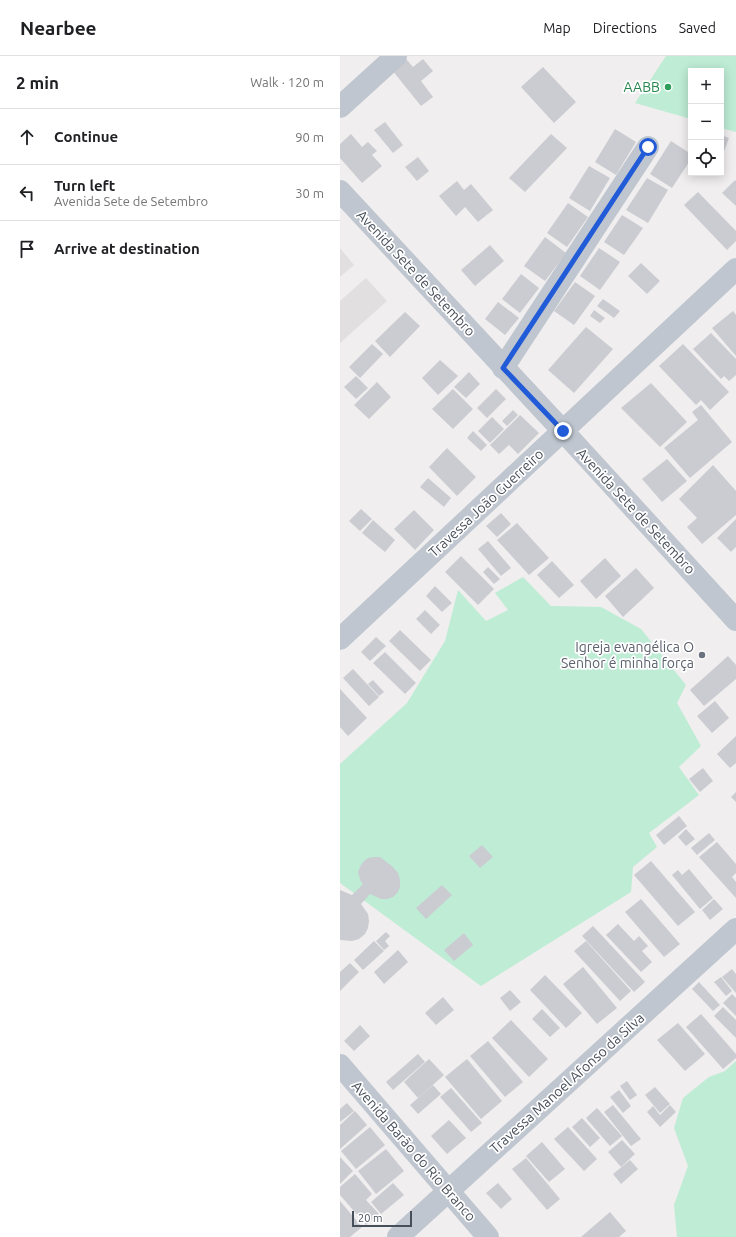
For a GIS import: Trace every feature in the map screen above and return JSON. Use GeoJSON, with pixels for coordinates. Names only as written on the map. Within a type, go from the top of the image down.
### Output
{"type":"FeatureCollection","features":[{"type":"Feature","properties":{"kind":"street"},"geometry":{"type":"LineString","coordinates":[[340,107],[396,56]]}},
{"type":"Feature","properties":{"kind":"street"},"geometry":{"type":"LineString","coordinates":[[503,368],[648,147]]}},
{"type":"Feature","properties":{"kind":"street","name":"Avenida Sete de Setembro"},"geometry":{"type":"LineString","coordinates":[[340,191],[736,620]]}},
{"type":"Feature","properties":{"kind":"street","name":"Travessa João Guerreiro"},"geometry":{"type":"LineString","coordinates":[[340,638],[736,269]]}},
{"type":"Feature","properties":{"kind":"street","name":"Travessa Manoel Afonso da Silva"},"geometry":{"type":"LineString","coordinates":[[398,1237],[736,929]]}},
{"type":"Feature","properties":{"kind":"street","name":"Avenida Barão do Rio Branco"},"geometry":{"type":"LineString","coordinates":[[340,1065],[488,1237]]}},
{"type":"Feature","properties":{"kind":"shaded area"},"geometry":{"type":"Polygon","coordinates":[[[340,248],[354,265],[340,277],[340,248]]]}},
{"type":"Feature","properties":{"kind":"shaded area"},"geometry":{"type":"Polygon","coordinates":[[[366,278],[387,301],[340,343],[340,301],[366,278]]]}},
{"type":"Feature","properties":{"kind":"green space","name":"AABB"},"geometry":{"type":"Polygon","coordinates":[[[666,56],[736,56],[736,132],[724,129],[724,68],[688,68],[688,118],[635,103],[666,56]]]}},
{"type":"Feature","properties":{"kind":"green space"},"geometry":{"type":"Polygon","coordinates":[[[523,577],[551,606],[601,607],[641,629],[686,685],[677,703],[701,746],[679,767],[699,795],[649,833],[657,847],[633,867],[631,892],[481,986],[340,883],[340,764],[407,703],[445,641],[458,590],[486,621],[508,610],[495,593],[523,577]]]}},
{"type":"Feature","properties":{"kind":"green space"},"geometry":{"type":"Polygon","coordinates":[[[736,1061],[736,1237],[677,1237],[674,1205],[688,1166],[674,1128],[683,1098],[709,1077],[725,1071],[736,1061]]]}},
{"type":"Feature","properties":{"kind":"building"},"geometry":{"type":"Polygon","coordinates":[[[406,59],[413,67],[423,59],[433,71],[421,81],[433,97],[421,106],[392,70],[406,59]]]}},
{"type":"Feature","properties":{"kind":"building"},"geometry":{"type":"Polygon","coordinates":[[[543,67],[576,102],[554,123],[521,87],[543,67]]]}},
{"type":"Feature","properties":{"kind":"building"},"geometry":{"type":"Polygon","coordinates":[[[385,122],[403,145],[393,153],[374,130],[385,122]]]}},
{"type":"Feature","properties":{"kind":"building"},"geometry":{"type":"Polygon","coordinates":[[[615,129],[636,142],[616,175],[595,162],[615,129]]]}},
{"type":"Feature","properties":{"kind":"building"},"geometry":{"type":"Polygon","coordinates":[[[351,134],[362,147],[368,142],[377,151],[372,155],[382,166],[362,183],[340,158],[340,144],[351,134]]]}},
{"type":"Feature","properties":{"kind":"building"},"geometry":{"type":"Polygon","coordinates":[[[551,134],[567,148],[525,192],[509,178],[551,134]]]}},
{"type":"Feature","properties":{"kind":"building"},"geometry":{"type":"Polygon","coordinates":[[[724,136],[729,138],[724,151],[724,136]]]}},
{"type":"Feature","properties":{"kind":"building"},"geometry":{"type":"Polygon","coordinates":[[[671,141],[688,152],[688,164],[672,188],[650,174],[671,141]]]}},
{"type":"Feature","properties":{"kind":"building"},"geometry":{"type":"Polygon","coordinates":[[[418,157],[429,171],[417,181],[405,167],[418,157]]]}},
{"type":"Feature","properties":{"kind":"building"},"geometry":{"type":"Polygon","coordinates":[[[589,166],[610,178],[590,211],[569,198],[589,166]]]}},
{"type":"Feature","properties":{"kind":"building"},"geometry":{"type":"Polygon","coordinates":[[[647,178],[668,190],[648,223],[626,210],[647,178]]]}},
{"type":"Feature","properties":{"kind":"building"},"geometry":{"type":"Polygon","coordinates":[[[735,180],[736,181],[736,206],[722,193],[735,180]]]}},
{"type":"Feature","properties":{"kind":"building"},"geometry":{"type":"Polygon","coordinates":[[[457,181],[464,190],[471,184],[493,210],[478,222],[465,207],[456,216],[439,196],[457,181]]]}},
{"type":"Feature","properties":{"kind":"building"},"geometry":{"type":"Polygon","coordinates":[[[698,192],[736,231],[736,241],[727,250],[684,205],[698,192]]]}},
{"type":"Feature","properties":{"kind":"building"},"geometry":{"type":"Polygon","coordinates":[[[568,203],[588,217],[567,247],[547,233],[568,203]]]}},
{"type":"Feature","properties":{"kind":"building"},"geometry":{"type":"Polygon","coordinates":[[[622,215],[643,228],[624,255],[604,242],[622,215]]]}},
{"type":"Feature","properties":{"kind":"building"},"geometry":{"type":"Polygon","coordinates":[[[545,237],[566,253],[545,281],[524,266],[545,237]]]}},
{"type":"Feature","properties":{"kind":"building"},"geometry":{"type":"Polygon","coordinates":[[[490,245],[504,261],[475,286],[461,270],[490,245]]]}},
{"type":"Feature","properties":{"kind":"building"},"geometry":{"type":"Polygon","coordinates":[[[599,248],[620,262],[600,290],[580,276],[599,248]]]}},
{"type":"Feature","properties":{"kind":"building"},"geometry":{"type":"Polygon","coordinates":[[[641,263],[660,281],[647,294],[628,276],[641,263]]]}},
{"type":"Feature","properties":{"kind":"building"},"geometry":{"type":"Polygon","coordinates":[[[521,274],[539,288],[520,313],[502,299],[521,274]]]}},
{"type":"Feature","properties":{"kind":"building"},"geometry":{"type":"Polygon","coordinates":[[[575,282],[595,296],[574,325],[554,311],[575,282]]]}},
{"type":"Feature","properties":{"kind":"building"},"geometry":{"type":"Polygon","coordinates":[[[603,299],[620,311],[614,318],[597,306],[603,299]]]}},
{"type":"Feature","properties":{"kind":"building"},"geometry":{"type":"Polygon","coordinates":[[[498,302],[519,318],[505,335],[485,319],[498,302]]]}},
{"type":"Feature","properties":{"kind":"building"},"geometry":{"type":"Polygon","coordinates":[[[594,310],[605,318],[600,323],[590,316],[594,310]]]}},
{"type":"Feature","properties":{"kind":"building"},"geometry":{"type":"Polygon","coordinates":[[[733,311],[736,315],[736,356],[712,328],[733,311]]]}},
{"type":"Feature","properties":{"kind":"building"},"geometry":{"type":"Polygon","coordinates":[[[405,312],[420,326],[390,357],[375,341],[405,312]]]}},
{"type":"Feature","properties":{"kind":"building"},"geometry":{"type":"Polygon","coordinates":[[[586,327],[613,349],[574,393],[548,370],[586,327]]]}},
{"type":"Feature","properties":{"kind":"building"},"geometry":{"type":"Polygon","coordinates":[[[711,333],[736,359],[736,375],[729,381],[724,376],[721,379],[693,349],[711,333]]]}},
{"type":"Feature","properties":{"kind":"building"},"geometry":{"type":"Polygon","coordinates":[[[372,344],[383,354],[360,378],[349,367],[372,344]]]}},
{"type":"Feature","properties":{"kind":"building"},"geometry":{"type":"Polygon","coordinates":[[[683,344],[729,392],[710,410],[701,400],[696,405],[659,366],[683,344]]]}},
{"type":"Feature","properties":{"kind":"building"},"geometry":{"type":"Polygon","coordinates":[[[440,360],[458,376],[438,395],[422,378],[440,360]]]}},
{"type":"Feature","properties":{"kind":"building"},"geometry":{"type":"Polygon","coordinates":[[[469,372],[480,384],[466,398],[454,387],[469,372]]]}},
{"type":"Feature","properties":{"kind":"building"},"geometry":{"type":"Polygon","coordinates":[[[356,376],[368,388],[356,399],[344,387],[356,376]]]}},
{"type":"Feature","properties":{"kind":"building"},"geometry":{"type":"Polygon","coordinates":[[[377,382],[391,397],[369,419],[354,405],[377,382]]]}},
{"type":"Feature","properties":{"kind":"building"},"geometry":{"type":"Polygon","coordinates":[[[651,383],[687,422],[660,447],[621,408],[651,383]]]}},
{"type":"Feature","properties":{"kind":"building"},"geometry":{"type":"Polygon","coordinates":[[[453,389],[473,409],[453,429],[432,409],[453,389]]]}},
{"type":"Feature","properties":{"kind":"building"},"geometry":{"type":"Polygon","coordinates":[[[496,389],[506,399],[487,418],[477,408],[496,389]]]}},
{"type":"Feature","properties":{"kind":"building"},"geometry":{"type":"Polygon","coordinates":[[[701,405],[732,442],[690,478],[664,448],[698,420],[692,412],[701,405]]]}},
{"type":"Feature","properties":{"kind":"building"},"geometry":{"type":"Polygon","coordinates":[[[513,410],[518,415],[507,426],[502,421],[513,410]]]}},
{"type":"Feature","properties":{"kind":"building"},"geometry":{"type":"Polygon","coordinates":[[[520,415],[539,433],[518,454],[509,445],[499,454],[490,445],[520,415]]]}},
{"type":"Feature","properties":{"kind":"building"},"geometry":{"type":"Polygon","coordinates":[[[492,417],[504,429],[490,443],[478,431],[492,417]]]}},
{"type":"Feature","properties":{"kind":"building"},"geometry":{"type":"Polygon","coordinates":[[[473,431],[487,445],[481,451],[467,438],[473,431]]]}},
{"type":"Feature","properties":{"kind":"building"},"geometry":{"type":"Polygon","coordinates":[[[447,448],[476,477],[457,496],[429,467],[447,448]]]}},
{"type":"Feature","properties":{"kind":"building"},"geometry":{"type":"Polygon","coordinates":[[[667,459],[687,481],[662,502],[642,479],[667,459]]]}},
{"type":"Feature","properties":{"kind":"building"},"geometry":{"type":"Polygon","coordinates":[[[713,465],[736,491],[736,515],[702,544],[687,527],[697,518],[679,499],[713,465]]]}},
{"type":"Feature","properties":{"kind":"building"},"geometry":{"type":"Polygon","coordinates":[[[428,478],[451,498],[444,507],[420,487],[428,478]]]}},
{"type":"Feature","properties":{"kind":"building"},"geometry":{"type":"Polygon","coordinates":[[[361,509],[372,519],[360,531],[349,521],[361,509]]]}},
{"type":"Feature","properties":{"kind":"building"},"geometry":{"type":"Polygon","coordinates":[[[414,510],[434,530],[415,550],[394,529],[414,510]]]}},
{"type":"Feature","properties":{"kind":"building"},"geometry":{"type":"Polygon","coordinates":[[[501,513],[511,524],[497,537],[486,526],[501,513]]]}},
{"type":"Feature","properties":{"kind":"building"},"geometry":{"type":"Polygon","coordinates":[[[736,519],[736,547],[731,552],[717,538],[736,519]]]}},
{"type":"Feature","properties":{"kind":"building"},"geometry":{"type":"Polygon","coordinates":[[[373,520],[395,540],[385,552],[362,533],[373,520]]]}},
{"type":"Feature","properties":{"kind":"building"},"geometry":{"type":"Polygon","coordinates":[[[517,523],[549,558],[529,575],[497,540],[517,523]]]}},
{"type":"Feature","properties":{"kind":"building"},"geometry":{"type":"Polygon","coordinates":[[[488,541],[511,568],[501,576],[478,549],[488,541]]]}},
{"type":"Feature","properties":{"kind":"building"},"geometry":{"type":"Polygon","coordinates":[[[461,556],[494,589],[478,605],[445,572],[461,556]]]}},
{"type":"Feature","properties":{"kind":"building"},"geometry":{"type":"Polygon","coordinates":[[[605,558],[621,576],[596,599],[580,581],[605,558]]]}},
{"type":"Feature","properties":{"kind":"building"},"geometry":{"type":"Polygon","coordinates":[[[552,561],[574,585],[559,598],[537,575],[552,561]]]}},
{"type":"Feature","properties":{"kind":"building"},"geometry":{"type":"Polygon","coordinates":[[[488,567],[500,579],[494,584],[483,572],[488,567]]]}},
{"type":"Feature","properties":{"kind":"building"},"geometry":{"type":"Polygon","coordinates":[[[636,568],[654,588],[623,617],[605,596],[636,568]]]}},
{"type":"Feature","properties":{"kind":"building"},"geometry":{"type":"Polygon","coordinates":[[[435,586],[452,603],[442,612],[426,596],[435,586]]]}},
{"type":"Feature","properties":{"kind":"building"},"geometry":{"type":"Polygon","coordinates":[[[425,610],[440,625],[431,634],[416,619],[425,610]]]}},
{"type":"Feature","properties":{"kind":"building"},"geometry":{"type":"Polygon","coordinates":[[[400,630],[431,660],[420,671],[389,641],[400,630]]]}},
{"type":"Feature","properties":{"kind":"building"},"geometry":{"type":"Polygon","coordinates":[[[376,637],[386,646],[370,661],[361,652],[376,637]]]}},
{"type":"Feature","properties":{"kind":"building"},"geometry":{"type":"Polygon","coordinates":[[[385,652],[416,683],[405,694],[373,663],[385,652]]]}},
{"type":"Feature","properties":{"kind":"building"},"geometry":{"type":"Polygon","coordinates":[[[728,656],[736,665],[736,679],[704,706],[690,690],[728,656]]]}},
{"type":"Feature","properties":{"kind":"building"},"geometry":{"type":"Polygon","coordinates":[[[353,669],[379,697],[369,706],[343,678],[353,669]]]}},
{"type":"Feature","properties":{"kind":"building"},"geometry":{"type":"Polygon","coordinates":[[[373,680],[384,692],[379,696],[368,684],[373,680]]]}},
{"type":"Feature","properties":{"kind":"building"},"geometry":{"type":"Polygon","coordinates":[[[340,689],[367,718],[348,736],[340,727],[340,689]]]}},
{"type":"Feature","properties":{"kind":"building"},"geometry":{"type":"Polygon","coordinates":[[[715,701],[729,718],[712,733],[697,716],[715,701]]]}},
{"type":"Feature","properties":{"kind":"building"},"geometry":{"type":"Polygon","coordinates":[[[736,736],[736,763],[730,768],[717,754],[736,736]]]}},
{"type":"Feature","properties":{"kind":"building"},"geometry":{"type":"Polygon","coordinates":[[[703,768],[713,781],[700,792],[689,779],[703,768]]]}},
{"type":"Feature","properties":{"kind":"building"},"geometry":{"type":"Polygon","coordinates":[[[736,792],[736,802],[731,797],[736,792]]]}},
{"type":"Feature","properties":{"kind":"building"},"geometry":{"type":"Polygon","coordinates":[[[679,816],[687,826],[664,845],[656,835],[679,816]]]}},
{"type":"Feature","properties":{"kind":"building"},"geometry":{"type":"Polygon","coordinates":[[[686,829],[695,839],[686,846],[678,837],[686,829]]]}},
{"type":"Feature","properties":{"kind":"building"},"geometry":{"type":"Polygon","coordinates":[[[709,833],[715,840],[697,855],[691,848],[709,833]]]}},
{"type":"Feature","properties":{"kind":"building"},"geometry":{"type":"Polygon","coordinates":[[[717,842],[736,864],[736,873],[732,877],[736,882],[736,898],[699,857],[717,842]]]}},
{"type":"Feature","properties":{"kind":"building"},"geometry":{"type":"Polygon","coordinates":[[[482,845],[493,857],[480,868],[469,856],[482,845]]]}},
{"type":"Feature","properties":{"kind":"building"},"geometry":{"type":"Polygon","coordinates":[[[380,857],[392,866],[398,873],[400,887],[398,892],[393,897],[387,899],[381,899],[370,894],[361,904],[368,914],[369,921],[365,934],[359,939],[352,941],[340,940],[340,890],[352,895],[363,884],[358,872],[361,865],[368,858],[380,857]]]}},
{"type":"Feature","properties":{"kind":"building"},"geometry":{"type":"Polygon","coordinates":[[[651,861],[695,912],[678,926],[634,875],[651,861]]]}},
{"type":"Feature","properties":{"kind":"building"},"geometry":{"type":"Polygon","coordinates":[[[689,869],[713,898],[700,909],[672,875],[678,870],[682,875],[689,869]]]}},
{"type":"Feature","properties":{"kind":"building"},"geometry":{"type":"Polygon","coordinates":[[[442,885],[452,895],[426,919],[416,908],[442,885]]]}},
{"type":"Feature","properties":{"kind":"building"},"geometry":{"type":"Polygon","coordinates":[[[641,899],[680,944],[664,957],[625,912],[641,899]]]}},
{"type":"Feature","properties":{"kind":"building"},"geometry":{"type":"Polygon","coordinates":[[[714,899],[723,909],[710,920],[702,910],[714,899]]]}},
{"type":"Feature","properties":{"kind":"building"},"geometry":{"type":"Polygon","coordinates":[[[618,924],[634,941],[639,936],[648,946],[642,951],[652,962],[641,972],[606,935],[618,924]]]}},
{"type":"Feature","properties":{"kind":"building"},"geometry":{"type":"Polygon","coordinates":[[[593,926],[645,982],[634,992],[582,936],[593,926]]]}},
{"type":"Feature","properties":{"kind":"building"},"geometry":{"type":"Polygon","coordinates":[[[386,932],[390,936],[385,941],[389,946],[384,950],[376,941],[386,932]]]}},
{"type":"Feature","properties":{"kind":"building"},"geometry":{"type":"Polygon","coordinates":[[[464,933],[473,945],[454,961],[444,950],[464,933]]]}},
{"type":"Feature","properties":{"kind":"building"},"geometry":{"type":"Polygon","coordinates":[[[374,941],[384,951],[363,970],[354,960],[374,941]]]}},
{"type":"Feature","properties":{"kind":"building"},"geometry":{"type":"Polygon","coordinates":[[[586,941],[631,991],[620,1001],[574,951],[586,941]]]}},
{"type":"Feature","properties":{"kind":"building"},"geometry":{"type":"Polygon","coordinates":[[[398,950],[408,962],[384,984],[374,972],[398,950]]]}},
{"type":"Feature","properties":{"kind":"building"},"geometry":{"type":"Polygon","coordinates":[[[350,963],[359,972],[340,991],[340,972],[350,963]]]}},
{"type":"Feature","properties":{"kind":"building"},"geometry":{"type":"Polygon","coordinates":[[[583,967],[617,1008],[597,1024],[563,984],[583,967]]]}},
{"type":"Feature","properties":{"kind":"building"},"geometry":{"type":"Polygon","coordinates":[[[732,969],[736,974],[736,993],[722,977],[732,969]]]}},
{"type":"Feature","properties":{"kind":"building"},"geometry":{"type":"Polygon","coordinates":[[[545,975],[582,1013],[566,1028],[530,990],[545,975]]]}},
{"type":"Feature","properties":{"kind":"building"},"geometry":{"type":"Polygon","coordinates":[[[721,977],[732,991],[726,996],[714,982],[721,977]]]}},
{"type":"Feature","properties":{"kind":"building"},"geometry":{"type":"Polygon","coordinates":[[[699,982],[720,1005],[713,1011],[692,989],[699,982]]]}},
{"type":"Feature","properties":{"kind":"building"},"geometry":{"type":"Polygon","coordinates":[[[510,990],[521,1002],[510,1011],[500,998],[510,990]]]}},
{"type":"Feature","properties":{"kind":"building"},"geometry":{"type":"Polygon","coordinates":[[[732,994],[736,998],[736,1016],[723,1003],[732,994]]]}},
{"type":"Feature","properties":{"kind":"building"},"geometry":{"type":"Polygon","coordinates":[[[443,997],[454,1010],[436,1025],[425,1013],[443,997]]]}},
{"type":"Feature","properties":{"kind":"building"},"geometry":{"type":"Polygon","coordinates":[[[723,1007],[736,1020],[736,1038],[714,1016],[723,1007]]]}},
{"type":"Feature","properties":{"kind":"building"},"geometry":{"type":"Polygon","coordinates":[[[542,1009],[560,1028],[550,1037],[532,1019],[542,1009]]]}},
{"type":"Feature","properties":{"kind":"building"},"geometry":{"type":"Polygon","coordinates":[[[701,1014],[736,1054],[736,1058],[723,1069],[686,1027],[701,1014]]]}},
{"type":"Feature","properties":{"kind":"building"},"geometry":{"type":"Polygon","coordinates":[[[511,1020],[548,1059],[529,1077],[492,1038],[511,1020]]]}},
{"type":"Feature","properties":{"kind":"building"},"geometry":{"type":"Polygon","coordinates":[[[678,1023],[705,1054],[685,1071],[657,1040],[678,1023]]]}},
{"type":"Feature","properties":{"kind":"building"},"geometry":{"type":"Polygon","coordinates":[[[360,1025],[370,1036],[354,1051],[344,1041],[360,1025]]]}},
{"type":"Feature","properties":{"kind":"building"},"geometry":{"type":"Polygon","coordinates":[[[488,1041],[523,1082],[505,1097],[470,1056],[488,1041]]]}},
{"type":"Feature","properties":{"kind":"building"},"geometry":{"type":"Polygon","coordinates":[[[418,1054],[425,1062],[393,1090],[386,1082],[418,1054]]]}},
{"type":"Feature","properties":{"kind":"building"},"geometry":{"type":"Polygon","coordinates":[[[429,1059],[444,1075],[418,1098],[404,1082],[429,1059]]]}},
{"type":"Feature","properties":{"kind":"building"},"geometry":{"type":"Polygon","coordinates":[[[467,1059],[502,1101],[481,1119],[445,1077],[467,1059]]]}},
{"type":"Feature","properties":{"kind":"building"},"geometry":{"type":"Polygon","coordinates":[[[627,1081],[637,1095],[630,1100],[620,1086],[627,1081]]]}},
{"type":"Feature","properties":{"kind":"building"},"geometry":{"type":"Polygon","coordinates":[[[433,1085],[441,1094],[418,1114],[410,1105],[433,1085]]]}},
{"type":"Feature","properties":{"kind":"building"},"geometry":{"type":"Polygon","coordinates":[[[655,1087],[670,1104],[660,1113],[645,1095],[655,1087]]]}},
{"type":"Feature","properties":{"kind":"building"},"geometry":{"type":"Polygon","coordinates":[[[451,1088],[482,1123],[471,1132],[440,1097],[451,1088]]]}},
{"type":"Feature","properties":{"kind":"building"},"geometry":{"type":"Polygon","coordinates":[[[619,1090],[631,1106],[623,1113],[610,1097],[619,1090]]]}},
{"type":"Feature","properties":{"kind":"building"},"geometry":{"type":"Polygon","coordinates":[[[347,1103],[354,1111],[340,1122],[340,1109],[347,1103]]]}},
{"type":"Feature","properties":{"kind":"building"},"geometry":{"type":"Polygon","coordinates":[[[613,1105],[641,1139],[631,1146],[604,1112],[613,1105]]]}},
{"type":"Feature","properties":{"kind":"building"},"geometry":{"type":"Polygon","coordinates":[[[670,1105],[676,1112],[660,1127],[647,1112],[653,1106],[660,1115],[670,1105]]]}},
{"type":"Feature","properties":{"kind":"building"},"geometry":{"type":"Polygon","coordinates":[[[597,1108],[622,1136],[610,1146],[586,1118],[597,1108]]]}},
{"type":"Feature","properties":{"kind":"building"},"geometry":{"type":"Polygon","coordinates":[[[355,1111],[367,1125],[340,1149],[340,1125],[355,1111]]]}},
{"type":"Feature","properties":{"kind":"building"},"geometry":{"type":"Polygon","coordinates":[[[582,1118],[600,1138],[590,1147],[572,1127],[582,1118]]]}},
{"type":"Feature","properties":{"kind":"building"},"geometry":{"type":"Polygon","coordinates":[[[449,1120],[466,1138],[447,1154],[431,1136],[449,1120]]]}},
{"type":"Feature","properties":{"kind":"building"},"geometry":{"type":"Polygon","coordinates":[[[370,1127],[385,1145],[356,1169],[341,1151],[370,1127]]]}},
{"type":"Feature","properties":{"kind":"building"},"geometry":{"type":"Polygon","coordinates":[[[568,1127],[597,1159],[584,1171],[554,1139],[568,1127]]]}},
{"type":"Feature","properties":{"kind":"building"},"geometry":{"type":"Polygon","coordinates":[[[622,1140],[635,1154],[621,1167],[608,1152],[622,1140]]]}},
{"type":"Feature","properties":{"kind":"building"},"geometry":{"type":"Polygon","coordinates":[[[542,1142],[565,1169],[549,1182],[526,1156],[542,1142]]]}},
{"type":"Feature","properties":{"kind":"building"},"geometry":{"type":"Polygon","coordinates":[[[386,1149],[404,1171],[376,1194],[358,1171],[386,1149]]]}},
{"type":"Feature","properties":{"kind":"building"},"geometry":{"type":"Polygon","coordinates":[[[340,1157],[353,1171],[340,1184],[340,1157]]]}},
{"type":"Feature","properties":{"kind":"building"},"geometry":{"type":"Polygon","coordinates":[[[526,1158],[560,1199],[547,1210],[512,1169],[526,1158]]]}},
{"type":"Feature","properties":{"kind":"building"},"geometry":{"type":"Polygon","coordinates":[[[630,1160],[638,1169],[621,1184],[613,1174],[630,1160]]]}},
{"type":"Feature","properties":{"kind":"building"},"geometry":{"type":"Polygon","coordinates":[[[355,1174],[372,1194],[366,1200],[379,1214],[366,1225],[340,1195],[340,1187],[355,1174]]]}},
{"type":"Feature","properties":{"kind":"building"},"geometry":{"type":"Polygon","coordinates":[[[393,1183],[404,1195],[381,1214],[371,1202],[393,1183]]]}},
{"type":"Feature","properties":{"kind":"building"},"geometry":{"type":"Polygon","coordinates":[[[498,1183],[512,1199],[501,1209],[486,1193],[498,1183]]]}},
{"type":"Feature","properties":{"kind":"building"},"geometry":{"type":"Polygon","coordinates":[[[340,1201],[362,1227],[350,1237],[340,1237],[340,1201]]]}},
{"type":"Feature","properties":{"kind":"building"},"geometry":{"type":"Polygon","coordinates":[[[610,1212],[626,1231],[619,1237],[581,1237],[610,1212]]]}},
{"type":"Feature","properties":{"kind":"place","name":"AABB"},"geometry":{"type":"Point","coordinates":[668,87]}},
{"type":"Feature","properties":{"kind":"place","name":"Igreja evangélica O Senhor é minha força"},"geometry":{"type":"Point","coordinates":[702,655]}},
{"type":"Feature","properties":{"kind":"route"},"geometry":{"type":"LineString","coordinates":[[563,431],[503,368],[648,147]]}}]}
